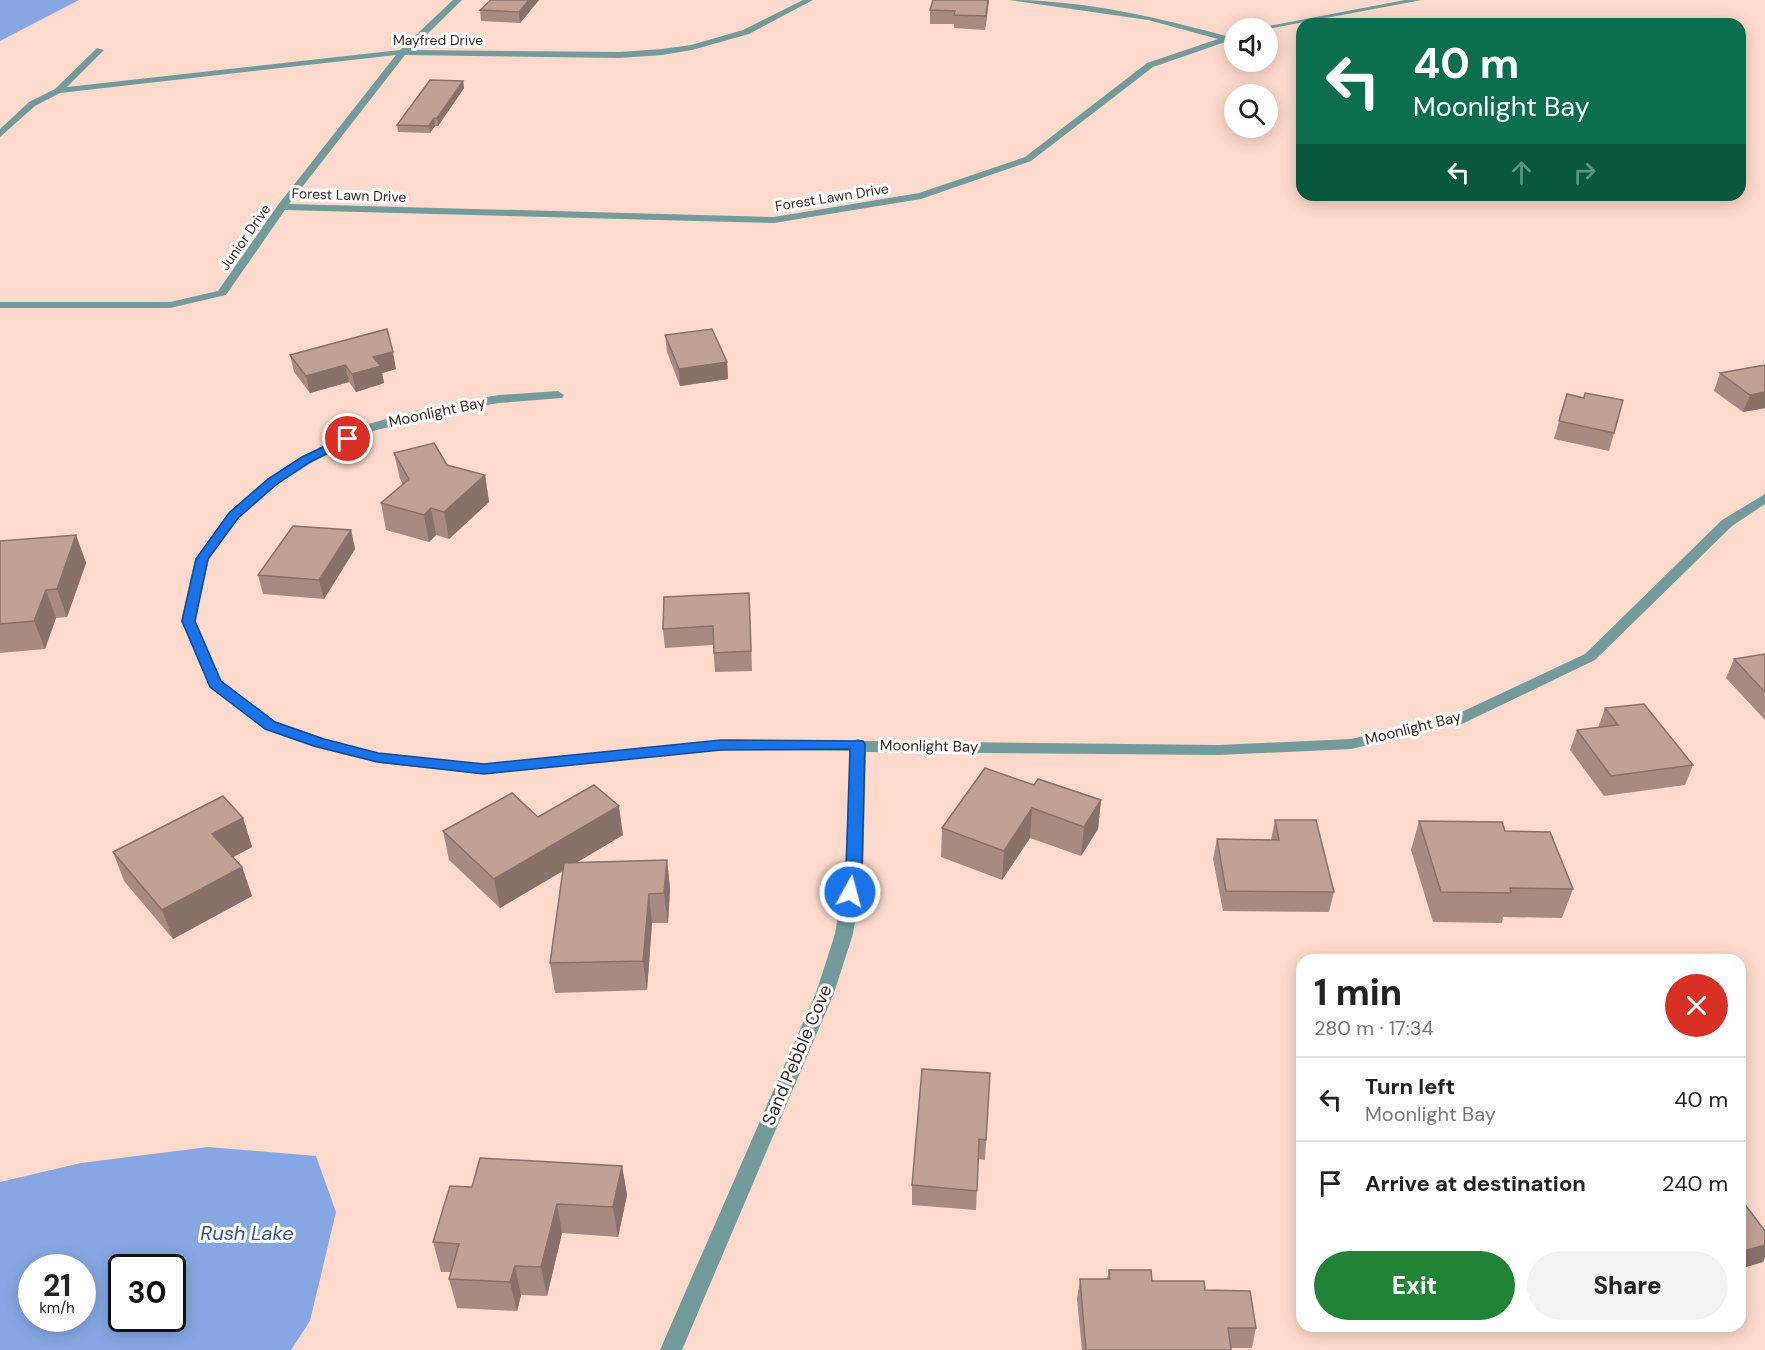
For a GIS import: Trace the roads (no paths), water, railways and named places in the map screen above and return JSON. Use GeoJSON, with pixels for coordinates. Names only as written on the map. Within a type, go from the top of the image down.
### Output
{"type":"FeatureCollection","features":[{"type":"Feature","properties":{"kind":"street","name":"Junior Drive"},"geometry":{"type":"LineString","coordinates":[[0,305],[170,305],[222,293],[282,207],[403,52],[458,0]]}},
{"type":"Feature","properties":{"kind":"street","name":"Mayfred Drive"},"geometry":{"type":"LineString","coordinates":[[58,91],[403,52],[620,55],[662,52],[746,32],[809,0]]}},
{"type":"Feature","properties":{"kind":"street"},"geometry":{"type":"LineString","coordinates":[[1013,0],[1148,18],[1224,36]]}},
{"type":"Feature","properties":{"kind":"street"},"geometry":{"type":"LineString","coordinates":[[1318,18],[1418,0]]}},
{"type":"Feature","properties":{"kind":"street"},"geometry":{"type":"LineString","coordinates":[[1278,25],[1296,22]]}},
{"type":"Feature","properties":{"kind":"street","name":"Forest Lawn Drive"},"geometry":{"type":"LineString","coordinates":[[282,207],[774,220],[921,196],[1028,159],[1150,65],[1224,39]]}},
{"type":"Feature","properties":{"kind":"street"},"geometry":{"type":"LineString","coordinates":[[0,134],[32,104],[58,91],[100,50]]}},
{"type":"Feature","properties":{"kind":"street","name":"Moonlight Bay"},"geometry":{"type":"LineString","coordinates":[[558,395],[499,399],[462,405],[379,425],[306,460],[273,481],[234,515],[202,559],[188,621],[215,684],[270,725],[320,743],[378,758],[484,769],[721,745],[858,744],[1219,750],[1351,744],[1456,720],[1590,657],[1727,523],[1765,498]]}},
{"type":"Feature","properties":{"kind":"street","name":"Sand Pebble Cove"},"geometry":{"type":"LineString","coordinates":[[671,1350],[825,993],[844,934],[854,871],[858,744]]}},
{"type":"Feature","properties":{"kind":"water"},"geometry":{"type":"Polygon","coordinates":[[[0,0],[79,0],[0,41],[0,0]]]}},
{"type":"Feature","properties":{"kind":"water","name":"Rush Lake"},"geometry":{"type":"Polygon","coordinates":[[[208,1147],[316,1156],[336,1212],[310,1321],[291,1350],[0,1350],[0,1182],[81,1163],[208,1147]]]}}]}
